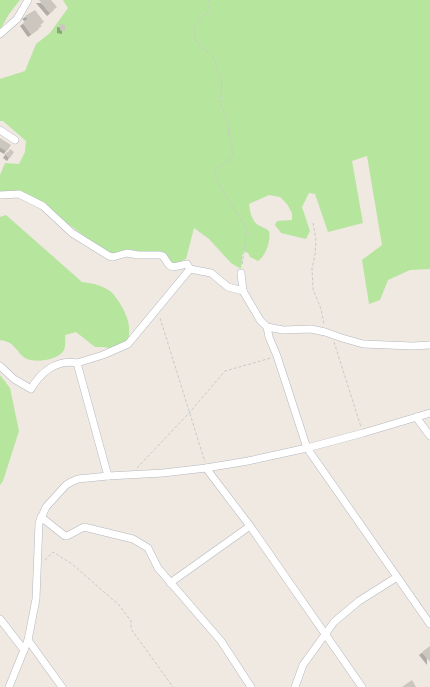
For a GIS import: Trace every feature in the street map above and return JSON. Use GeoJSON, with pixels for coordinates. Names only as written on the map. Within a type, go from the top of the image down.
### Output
{"type":"FeatureCollection","features":[{"type":"Feature","properties":{"kind":"street"},"geometry":{"type":"LineString","coordinates":[[0,34],[17,19],[28,0]]}},
{"type":"Feature","properties":{"kind":"street"},"geometry":{"type":"LineString","coordinates":[[0,130],[14,140]]}},
{"type":"Feature","properties":{"kind":"street"},"geometry":{"type":"LineString","coordinates":[[0,195],[19,194],[43,206],[72,233],[109,256],[113,257],[127,253],[138,255],[160,255],[163,256],[173,267],[187,264],[190,269],[211,273],[228,287],[243,291]]}},
{"type":"Feature","properties":{"kind":"street"},"geometry":{"type":"LineString","coordinates":[[0,366],[14,379],[30,389],[38,377],[56,364],[71,362],[77,363],[103,355],[128,344],[190,269]]}},
{"type":"Feature","properties":{"kind":"street"},"geometry":{"type":"LineString","coordinates":[[242,273],[243,291],[260,320],[267,327],[269,337],[278,356],[307,448],[430,624]]}},
{"type":"Feature","properties":{"kind":"street"},"geometry":{"type":"LineString","coordinates":[[267,327],[283,330],[311,329],[363,344],[413,346],[430,345]]}},
{"type":"Feature","properties":{"kind":"street"},"geometry":{"type":"LineString","coordinates":[[77,363],[108,476]]}},
{"type":"Feature","properties":{"kind":"street"},"geometry":{"type":"LineString","coordinates":[[9,687],[28,640],[36,599],[38,530],[46,507],[66,485],[78,479],[206,468],[248,461],[307,448],[430,413]]}},
{"type":"Feature","properties":{"kind":"street"},"geometry":{"type":"LineString","coordinates":[[416,417],[430,436]]}},
{"type":"Feature","properties":{"kind":"street"},"geometry":{"type":"LineString","coordinates":[[206,468],[250,526],[362,687]]}},
{"type":"Feature","properties":{"kind":"street"},"geometry":{"type":"LineString","coordinates":[[42,517],[65,536],[84,527],[111,533],[142,543],[148,548],[158,568],[221,641],[251,687]]}},
{"type":"Feature","properties":{"kind":"street"},"geometry":{"type":"LineString","coordinates":[[170,582],[250,526]]}},
{"type":"Feature","properties":{"kind":"street"},"geometry":{"type":"LineString","coordinates":[[295,687],[303,665],[325,633],[345,612],[359,601],[397,578]]}},
{"type":"Feature","properties":{"kind":"street"},"geometry":{"type":"LineString","coordinates":[[0,619],[24,650]]}},
{"type":"Feature","properties":{"kind":"street"},"geometry":{"type":"LineString","coordinates":[[28,640],[62,687]]}},
{"type":"Feature","properties":{"kind":"path"},"geometry":{"type":"LineString","coordinates":[[209,0],[209,10],[194,27],[194,32],[196,40],[200,46],[212,55],[222,83],[220,102],[228,122],[232,153],[231,158],[215,172],[222,190],[247,229],[242,273]]}},
{"type":"Feature","properties":{"kind":"path"},"geometry":{"type":"LineString","coordinates":[[312,223],[316,240],[312,268],[313,289],[362,433]]}},
{"type":"Feature","properties":{"kind":"path"},"geometry":{"type":"LineString","coordinates":[[157,309],[190,412],[206,468]]}},
{"type":"Feature","properties":{"kind":"path"},"geometry":{"type":"LineString","coordinates":[[130,475],[190,412],[225,370],[278,356]]}},
{"type":"Feature","properties":{"kind":"path"},"geometry":{"type":"LineString","coordinates":[[38,561],[44,560],[53,552],[72,564],[119,605],[131,621],[131,629],[173,687]]}},
{"type":"Feature","properties":{"kind":"green space"},"geometry":{"type":"Polygon","coordinates":[[[0,0],[20,0],[9,14],[0,30],[0,0]]]}},
{"type":"Feature","properties":{"kind":"green space"},"geometry":{"type":"Polygon","coordinates":[[[63,0],[430,0],[430,269],[410,270],[388,280],[380,300],[369,304],[362,260],[382,245],[367,156],[352,161],[363,223],[328,232],[315,194],[309,193],[302,207],[310,231],[306,239],[281,233],[275,225],[277,221],[292,220],[292,213],[287,204],[280,197],[269,195],[249,204],[254,221],[269,231],[267,248],[261,259],[258,261],[243,251],[241,269],[231,263],[209,239],[194,228],[186,259],[177,263],[172,263],[167,256],[162,253],[110,254],[97,246],[32,196],[18,191],[0,192],[0,175],[5,163],[19,164],[25,152],[26,141],[3,121],[0,121],[0,79],[25,71],[36,44],[50,33],[68,8],[63,0]]]}},
{"type":"Feature","properties":{"kind":"green space"},"geometry":{"type":"Polygon","coordinates":[[[6,215],[82,282],[101,286],[112,293],[123,309],[128,320],[129,337],[127,343],[112,349],[95,347],[76,332],[65,335],[64,350],[57,356],[47,360],[36,361],[23,357],[10,343],[0,340],[0,217],[6,215]]]}},
{"type":"Feature","properties":{"kind":"green space"},"geometry":{"type":"Polygon","coordinates":[[[0,375],[10,388],[19,431],[3,481],[0,485],[0,375]]]}},
{"type":"Feature","properties":{"kind":"building"},"geometry":{"type":"Polygon","coordinates":[[[39,0],[51,0],[57,7],[50,13],[39,0]]]}},
{"type":"Feature","properties":{"kind":"building"},"geometry":{"type":"Polygon","coordinates":[[[35,10],[44,22],[40,25],[42,26],[31,34],[23,23],[28,19],[25,16],[35,10]]]}},
{"type":"Feature","properties":{"kind":"building"},"geometry":{"type":"Polygon","coordinates":[[[60,24],[65,25],[65,31],[60,30],[60,24]]]}},
{"type":"Feature","properties":{"kind":"building"},"geometry":{"type":"Polygon","coordinates":[[[0,138],[11,145],[7,151],[0,147],[0,138]]]}},
{"type":"Feature","properties":{"kind":"building"},"geometry":{"type":"Polygon","coordinates":[[[10,149],[14,152],[10,158],[6,155],[10,149]]]}},
{"type":"Feature","properties":{"kind":"building"},"geometry":{"type":"Polygon","coordinates":[[[430,646],[430,662],[422,652],[430,646]]]}},
{"type":"Feature","properties":{"kind":"building"},"geometry":{"type":"Polygon","coordinates":[[[412,680],[416,687],[402,687],[412,680]]]}}]}
